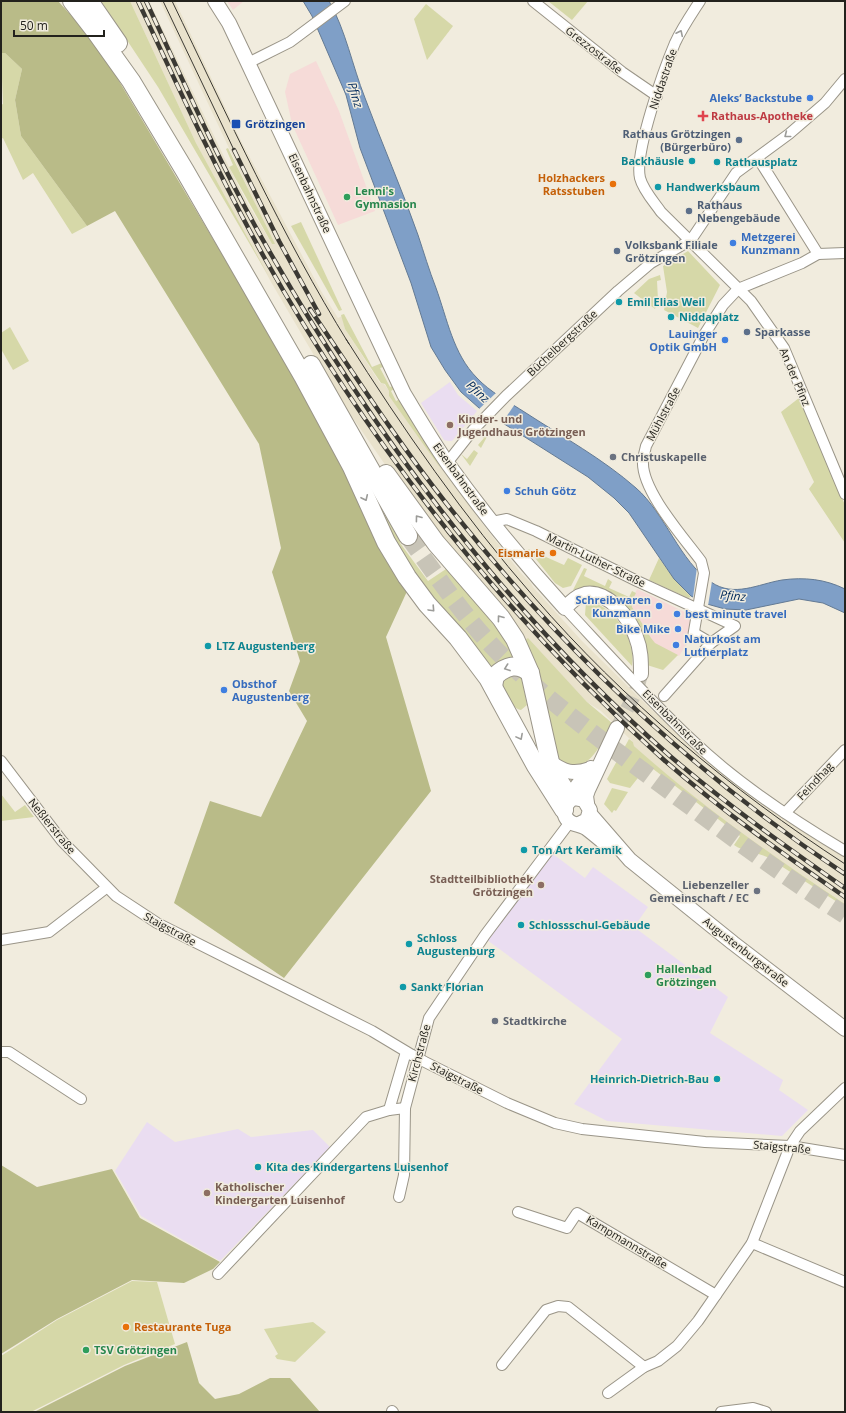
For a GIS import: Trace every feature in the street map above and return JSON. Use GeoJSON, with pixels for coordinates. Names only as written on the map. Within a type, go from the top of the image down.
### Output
{"type":"FeatureCollection","features":[{"type":"Feature","properties":{"kind":"highway"},"geometry":{"type":"LineString","coordinates":[[72,1],[96,32],[139,94],[309,375],[408,536],[378,493],[309,375],[139,74],[89,1]]}},
{"type":"Feature","properties":{"kind":"highway"},"geometry":{"type":"LineString","coordinates":[[309,375],[436,542],[501,618],[515,639],[530,673],[550,762],[555,776],[577,810]]}},
{"type":"Feature","properties":{"kind":"highway"},"geometry":{"type":"LineString","coordinates":[[309,375],[386,542],[407,578],[427,604],[474,657],[493,686],[536,766],[577,810]]}},
{"type":"Feature","properties":{"kind":"highway"},"geometry":{"type":"LineString","coordinates":[[493,686],[495,676],[508,666],[524,668],[530,673]]}},
{"type":"Feature","properties":{"kind":"highway"},"geometry":{"type":"LineString","coordinates":[[504,708],[512,714],[524,719],[533,715],[536,709],[537,699]]}},
{"type":"Feature","properties":{"kind":"street","name":"Eisenbahnstraße"},"geometry":{"type":"LineString","coordinates":[[215,1],[229,23],[248,62],[404,394],[447,463],[526,566],[693,742],[717,763],[785,813],[845,851]]}},
{"type":"Feature","properties":{"kind":"street"},"geometry":{"type":"LineString","coordinates":[[248,62],[290,42],[345,1]]}},
{"type":"Feature","properties":{"kind":"street","name":"Grezzostraße"},"geometry":{"type":"LineString","coordinates":[[533,1],[622,72],[657,96]]}},
{"type":"Feature","properties":{"kind":"street","name":"Niddastraße"},"geometry":{"type":"LineString","coordinates":[[691,240],[661,212],[651,199],[640,178],[640,151],[675,44],[700,1]]}},
{"type":"Feature","properties":{"kind":"street"},"geometry":{"type":"LineString","coordinates":[[691,240],[736,173],[758,158],[825,103],[845,79]]}},
{"type":"Feature","properties":{"kind":"street"},"geometry":{"type":"LineString","coordinates":[[758,158],[818,254]]}},
{"type":"Feature","properties":{"kind":"street","name":"Büchelbergstraße"},"geometry":{"type":"LineString","coordinates":[[447,463],[473,430],[506,397],[651,263],[691,240]]}},
{"type":"Feature","properties":{"kind":"street","name":"An der Pfinz"},"geometry":{"type":"LineString","coordinates":[[691,240],[738,289],[751,300],[784,348],[845,494]]}},
{"type":"Feature","properties":{"kind":"street"},"geometry":{"type":"LineString","coordinates":[[738,289],[802,263],[818,254],[845,253]]}},
{"type":"Feature","properties":{"kind":"street","name":"Mühlstraße"},"geometry":{"type":"LineString","coordinates":[[711,643],[694,635],[704,573],[701,561],[651,492],[642,462],[646,446],[656,425],[704,335],[723,305],[738,289]]}},
{"type":"Feature","properties":{"kind":"street","name":"Martin-Luther-Straße"},"geometry":{"type":"LineString","coordinates":[[492,522],[507,519],[536,531],[699,606],[735,626],[711,643]]}},
{"type":"Feature","properties":{"kind":"street"},"geometry":{"type":"LineString","coordinates":[[565,608],[578,596],[585,594],[599,596],[613,604],[624,614],[633,628],[640,655],[641,674]]}},
{"type":"Feature","properties":{"kind":"street"},"geometry":{"type":"LineString","coordinates":[[664,696],[711,643]]}},
{"type":"Feature","properties":{"kind":"street","name":"Kirchstraße"},"geometry":{"type":"LineString","coordinates":[[399,1197],[404,1175],[405,1108],[428,1018],[485,935],[577,810],[586,796],[602,757],[617,728]]}},
{"type":"Feature","properties":{"kind":"street","name":"Feindhag"},"geometry":{"type":"LineString","coordinates":[[785,813],[845,750]]}},
{"type":"Feature","properties":{"kind":"street","name":"Kirchstraße"},"geometry":{"type":"LineString","coordinates":[[577,810],[577,786],[590,769],[602,757]]}},
{"type":"Feature","properties":{"kind":"street","name":"Neßlerstraße"},"geometry":{"type":"LineString","coordinates":[[1,761],[62,841],[106,888]]}},
{"type":"Feature","properties":{"kind":"street"},"geometry":{"type":"LineString","coordinates":[[550,762],[568,773],[590,769]]}},
{"type":"Feature","properties":{"kind":"street","name":"Augustenburgstraße"},"geometry":{"type":"LineString","coordinates":[[577,810],[613,850],[630,860],[845,1029]]}},
{"type":"Feature","properties":{"kind":"street"},"geometry":{"type":"LineString","coordinates":[[1,940],[49,932],[106,888]]}},
{"type":"Feature","properties":{"kind":"street","name":"Staigstraße"},"geometry":{"type":"LineString","coordinates":[[106,888],[157,923],[372,1031],[409,1054],[507,1103],[554,1123],[612,1133],[705,1142],[790,1146],[845,1155]]}},
{"type":"Feature","properties":{"kind":"street"},"geometry":{"type":"LineString","coordinates":[[1,1052],[9,1052],[81,1099]]}},
{"type":"Feature","properties":{"kind":"street","name":"Kirchstraße"},"geometry":{"type":"LineString","coordinates":[[389,1110],[409,1054]]}},
{"type":"Feature","properties":{"kind":"street"},"geometry":{"type":"LineString","coordinates":[[608,1393],[644,1367],[658,1361],[678,1346],[752,1243],[790,1146],[800,1131],[845,1088]]}},
{"type":"Feature","properties":{"kind":"street"},"geometry":{"type":"LineString","coordinates":[[218,1274],[291,1198],[329,1154],[366,1117],[389,1110],[405,1108]]}},
{"type":"Feature","properties":{"kind":"street","name":"Kampmannstraße"},"geometry":{"type":"LineString","coordinates":[[518,1212],[567,1228],[577,1213],[716,1295]]}},
{"type":"Feature","properties":{"kind":"street"},"geometry":{"type":"LineString","coordinates":[[752,1243],[845,1282]]}},
{"type":"Feature","properties":{"kind":"street"},"geometry":{"type":"LineString","coordinates":[[502,1365],[546,1310],[558,1306],[568,1307],[644,1367]]}},
{"type":"Feature","properties":{"kind":"street"},"geometry":{"type":"LineString","coordinates":[[721,1412],[753,1408],[766,1412]]}},
{"type":"Feature","properties":{"kind":"shaded area"},"geometry":{"type":"Polygon","coordinates":[[[130,1],[149,1],[248,204],[272,244],[274,244],[160,1],[175,1],[240,139],[321,291],[338,318],[342,316],[345,329],[380,383],[384,384],[389,391],[389,396],[488,531],[521,573],[582,641],[653,711],[688,742],[785,818],[845,858],[845,904],[741,834],[658,768],[634,746],[633,742],[601,711],[587,702],[528,639],[525,640],[386,466],[339,398],[271,282],[196,143],[130,1]]]}},
{"type":"Feature","properties":{"kind":"shaded area"},"geometry":{"type":"Polygon","coordinates":[[[227,1],[244,1],[233,10],[227,1]]]}},
{"type":"Feature","properties":{"kind":"shaded area"},"geometry":{"type":"Polygon","coordinates":[[[316,61],[339,111],[375,211],[338,225],[292,124],[285,92],[290,74],[316,61]]]}},
{"type":"Feature","properties":{"kind":"shaded area","name":"Kinder- und Jugendhaus Grötzingen"},"geometry":{"type":"Polygon","coordinates":[[[450,382],[458,395],[477,411],[452,441],[448,441],[444,440],[421,403],[450,382]]]}},
{"type":"Feature","properties":{"kind":"shaded area"},"geometry":{"type":"Polygon","coordinates":[[[637,589],[691,615],[690,635],[687,644],[679,656],[653,643],[630,606],[637,589]]]}},
{"type":"Feature","properties":{"kind":"shaded area"},"geometry":{"type":"Polygon","coordinates":[[[553,854],[585,878],[593,867],[648,907],[634,927],[728,997],[710,1033],[783,1080],[779,1090],[808,1110],[782,1136],[607,1121],[574,1104],[622,1039],[487,940],[553,854]]]}},
{"type":"Feature","properties":{"kind":"shaded area","name":"Katholischer Kindergarten Luisenhof"},"geometry":{"type":"Polygon","coordinates":[[[147,1122],[175,1142],[238,1129],[251,1137],[313,1130],[330,1147],[220,1261],[141,1216],[115,1171],[147,1122]]]}},
{"type":"Feature","properties":{"kind":"green space"},"geometry":{"type":"Polygon","coordinates":[[[1,1],[58,1],[97,44],[285,360],[409,587],[386,637],[431,791],[284,978],[174,903],[210,801],[261,817],[307,721],[289,691],[300,661],[272,572],[281,548],[259,444],[115,211],[87,226],[21,136],[15,100],[22,69],[5,53],[1,53],[1,1]]]}},
{"type":"Feature","properties":{"kind":"green space"},"geometry":{"type":"Polygon","coordinates":[[[101,1],[130,1],[196,143],[269,277],[158,87],[101,1]]]}},
{"type":"Feature","properties":{"kind":"green space"},"geometry":{"type":"Polygon","coordinates":[[[548,1],[588,1],[572,20],[548,1]]]}},
{"type":"Feature","properties":{"kind":"green space"},"geometry":{"type":"Polygon","coordinates":[[[426,4],[453,26],[427,60],[414,19],[426,4]]]}},
{"type":"Feature","properties":{"kind":"green space"},"geometry":{"type":"Polygon","coordinates":[[[1,53],[5,53],[22,69],[15,100],[21,136],[87,226],[72,234],[33,173],[23,180],[3,138],[1,139],[1,105],[3,104],[1,53]]]}},
{"type":"Feature","properties":{"kind":"green space"},"geometry":{"type":"Polygon","coordinates":[[[228,148],[275,244],[272,244],[229,167],[233,165],[226,149],[228,148]]]}},
{"type":"Feature","properties":{"kind":"green space"},"geometry":{"type":"Polygon","coordinates":[[[301,222],[342,310],[339,311],[291,226],[301,222]]]}},
{"type":"Feature","properties":{"kind":"green space"},"geometry":{"type":"Polygon","coordinates":[[[688,251],[720,285],[698,328],[664,310],[667,292],[663,266],[688,251]]]}},
{"type":"Feature","properties":{"kind":"green space"},"geometry":{"type":"Polygon","coordinates":[[[660,275],[661,280],[657,281],[658,300],[655,309],[634,293],[649,279],[660,275]]]}},
{"type":"Feature","properties":{"kind":"green space"},"geometry":{"type":"Polygon","coordinates":[[[344,314],[372,367],[382,363],[383,367],[380,368],[390,387],[393,386],[394,389],[391,391],[396,401],[400,399],[441,469],[389,396],[389,391],[385,384],[381,383],[345,329],[341,315],[344,314]]]}},
{"type":"Feature","properties":{"kind":"green space"},"geometry":{"type":"Polygon","coordinates":[[[10,327],[29,361],[13,370],[1,349],[1,333],[10,327]]]}},
{"type":"Feature","properties":{"kind":"green space"},"geometry":{"type":"Polygon","coordinates":[[[799,398],[845,505],[845,543],[809,489],[814,482],[781,412],[799,398]]]}},
{"type":"Feature","properties":{"kind":"green space"},"geometry":{"type":"Polygon","coordinates":[[[482,428],[489,433],[481,448],[478,445],[484,438],[477,433],[482,428]]]}},
{"type":"Feature","properties":{"kind":"green space"},"geometry":{"type":"Polygon","coordinates":[[[474,450],[478,453],[470,466],[461,454],[467,459],[474,450]]]}},
{"type":"Feature","properties":{"kind":"green space"},"geometry":{"type":"Polygon","coordinates":[[[380,507],[401,542],[400,543],[428,581],[446,569],[417,530],[496,619],[519,656],[490,670],[407,570],[380,507]]]}},
{"type":"Feature","properties":{"kind":"green space"},"geometry":{"type":"Polygon","coordinates":[[[528,549],[564,565],[568,558],[582,565],[571,586],[563,588],[555,583],[528,549]]]}},
{"type":"Feature","properties":{"kind":"green space"},"geometry":{"type":"Polygon","coordinates":[[[659,558],[674,579],[691,597],[688,598],[649,580],[659,558]]]}},
{"type":"Feature","properties":{"kind":"green space"},"geometry":{"type":"Polygon","coordinates":[[[584,568],[587,569],[584,576],[605,586],[608,579],[612,582],[609,588],[629,597],[632,591],[636,593],[633,599],[632,607],[651,638],[655,643],[678,655],[663,670],[647,665],[644,638],[632,616],[614,597],[606,591],[596,587],[585,587],[573,590],[584,568]]]}},
{"type":"Feature","properties":{"kind":"green space"},"geometry":{"type":"Polygon","coordinates":[[[589,601],[598,604],[607,610],[622,626],[631,646],[632,666],[585,615],[586,602],[589,601]]]}},
{"type":"Feature","properties":{"kind":"green space"},"geometry":{"type":"Polygon","coordinates":[[[528,638],[587,702],[612,723],[598,749],[588,761],[582,764],[573,766],[557,762],[525,640],[528,638]]]}},
{"type":"Feature","properties":{"kind":"green space"},"geometry":{"type":"Polygon","coordinates":[[[508,674],[520,676],[522,679],[527,705],[521,710],[514,707],[502,683],[508,674]]]}},
{"type":"Feature","properties":{"kind":"green space"},"geometry":{"type":"Polygon","coordinates":[[[629,739],[633,742],[634,746],[685,789],[737,829],[845,904],[845,907],[767,857],[734,845],[740,836],[648,765],[630,788],[610,783],[607,779],[629,739]]]}},
{"type":"Feature","properties":{"kind":"green space"},"geometry":{"type":"Polygon","coordinates":[[[612,788],[628,792],[616,811],[614,810],[612,813],[604,804],[612,788]]]}},
{"type":"Feature","properties":{"kind":"green space"},"geometry":{"type":"Polygon","coordinates":[[[1,794],[15,812],[25,805],[34,817],[1,821],[1,794]]]}},
{"type":"Feature","properties":{"kind":"green space"},"geometry":{"type":"Polygon","coordinates":[[[1,1165],[37,1187],[112,1169],[140,1218],[220,1262],[213,1269],[184,1283],[132,1280],[57,1319],[1,1354],[1,1165]]]}},
{"type":"Feature","properties":{"kind":"green space","name":"TSV Grötzingen"},"geometry":{"type":"Polygon","coordinates":[[[132,1281],[157,1282],[175,1344],[124,1365],[31,1412],[1,1412],[1,1356],[57,1320],[132,1281]]]}},
{"type":"Feature","properties":{"kind":"green space"},"geometry":{"type":"Polygon","coordinates":[[[313,1322],[326,1332],[295,1362],[277,1359],[275,1356],[278,1354],[264,1329],[313,1322]]]}},
{"type":"Feature","properties":{"kind":"green space"},"geometry":{"type":"Polygon","coordinates":[[[187,1342],[199,1383],[215,1399],[239,1394],[270,1378],[290,1378],[320,1412],[34,1412],[125,1366],[187,1342]]]}},
{"type":"Feature","properties":{"kind":"water","name":"Pfinz"},"geometry":{"type":"Polygon","coordinates":[[[303,1],[329,1],[335,12],[360,86],[412,218],[456,347],[462,358],[477,378],[500,397],[610,467],[636,488],[656,510],[690,562],[711,582],[720,587],[737,589],[790,579],[822,581],[845,589],[845,613],[823,603],[799,599],[746,610],[725,609],[707,604],[691,596],[674,579],[629,513],[614,498],[588,477],[479,408],[461,392],[431,347],[411,283],[360,148],[346,95],[312,16],[303,1]]]}},
{"type":"Feature","properties":{"kind":"pier"},"geometry":{"type":"Polygon","coordinates":[[[497,392],[515,404],[500,426],[478,410],[497,392]]]}},
{"type":"Feature","properties":{"kind":"pier"},"geometry":{"type":"Polygon","coordinates":[[[697,567],[712,581],[708,606],[693,598],[697,567]]]}},
{"type":"Feature","properties":{"kind":"tunnel"},"geometry":{"type":"LineString","coordinates":[[408,536],[473,624],[497,651],[539,690],[606,743],[717,826],[780,872],[845,915]]}},
{"type":"Feature","properties":{"kind":"tunnel"},"geometry":{"type":"LineString","coordinates":[[617,728],[634,695],[641,674]]}},
{"type":"Feature","properties":{"kind":"tram line"},"geometry":{"type":"LineString","coordinates":[[163,1],[234,150]]}},
{"type":"Feature","properties":{"kind":"tram line"},"geometry":{"type":"LineString","coordinates":[[172,1],[278,218],[349,344]]}},
{"type":"Feature","properties":{"kind":"tram line"},"geometry":{"type":"LineString","coordinates":[[346,339],[435,472],[508,567],[568,635],[604,672],[680,741],[761,805],[845,864]]}},
{"type":"Feature","properties":{"kind":"railway"},"geometry":{"type":"LineString","coordinates":[[138,1],[214,162],[264,257],[305,327],[349,395],[395,461],[443,525],[548,647],[605,705],[664,760],[730,814],[845,897]]}},
{"type":"Feature","properties":{"kind":"railway"},"geometry":{"type":"LineString","coordinates":[[146,1],[225,169],[296,298],[341,370],[389,440],[439,508],[492,574],[548,637],[608,698],[670,756],[734,808],[845,888]]}},
{"type":"Feature","properties":{"kind":"railway"},"geometry":{"type":"LineString","coordinates":[[234,150],[279,241],[319,314]]}},
{"type":"Feature","properties":{"kind":"railway"},"geometry":{"type":"LineString","coordinates":[[310,309],[376,407],[428,480],[489,556],[581,657],[681,750],[788,835],[845,874]]}},
{"type":"Feature","properties":{"kind":"place","name":"Aleks‘ Backstube"},"geometry":{"type":"Point","coordinates":[810,98]}},
{"type":"Feature","properties":{"kind":"place","name":"Rathaus-Apotheke"},"geometry":{"type":"Point","coordinates":[703,116]}},
{"type":"Feature","properties":{"kind":"place","name":"Grötzingen"},"geometry":{"type":"Point","coordinates":[236,124]}},
{"type":"Feature","properties":{"kind":"place","name":"Rathaus Grötzingen (Bürgerbüro)"},"geometry":{"type":"Point","coordinates":[739,140]}},
{"type":"Feature","properties":{"kind":"place","name":"Backhäusle"},"geometry":{"type":"Point","coordinates":[692,161]}},
{"type":"Feature","properties":{"kind":"place","name":"Rathausplatz"},"geometry":{"type":"Point","coordinates":[717,162]}},
{"type":"Feature","properties":{"kind":"place","name":"Holzhackers Ratsstuben"},"geometry":{"type":"Point","coordinates":[613,184]}},
{"type":"Feature","properties":{"kind":"place","name":"Handwerksbaum"},"geometry":{"type":"Point","coordinates":[658,187]}},
{"type":"Feature","properties":{"kind":"place","name":"Lenni's Gymnasion"},"geometry":{"type":"Point","coordinates":[347,197]}},
{"type":"Feature","properties":{"kind":"place","name":"Rathaus Nebengebäude"},"geometry":{"type":"Point","coordinates":[689,211]}},
{"type":"Feature","properties":{"kind":"place","name":"Metzgerei Kunzmann"},"geometry":{"type":"Point","coordinates":[733,243]}},
{"type":"Feature","properties":{"kind":"place","name":"Volksbank Filiale Grötzingen"},"geometry":{"type":"Point","coordinates":[617,251]}},
{"type":"Feature","properties":{"kind":"place","name":"Emil Elias Weil"},"geometry":{"type":"Point","coordinates":[619,302]}},
{"type":"Feature","properties":{"kind":"place","name":"Niddaplatz"},"geometry":{"type":"Point","coordinates":[671,317]}},
{"type":"Feature","properties":{"kind":"place","name":"Sparkasse"},"geometry":{"type":"Point","coordinates":[747,332]}},
{"type":"Feature","properties":{"kind":"place","name":"Lauinger Optik GmbH"},"geometry":{"type":"Point","coordinates":[725,340]}},
{"type":"Feature","properties":{"kind":"place","name":"Kinder- und Jugendhaus Grötzingen"},"geometry":{"type":"Point","coordinates":[450,425]}},
{"type":"Feature","properties":{"kind":"place","name":"Christuskapelle"},"geometry":{"type":"Point","coordinates":[613,457]}},
{"type":"Feature","properties":{"kind":"place","name":"Schuh Götz"},"geometry":{"type":"Point","coordinates":[507,491]}},
{"type":"Feature","properties":{"kind":"place","name":"Eismarie"},"geometry":{"type":"Point","coordinates":[553,553]}},
{"type":"Feature","properties":{"kind":"place","name":"Schreibwaren Kunzmann"},"geometry":{"type":"Point","coordinates":[659,606]}},
{"type":"Feature","properties":{"kind":"place","name":"best minute travel"},"geometry":{"type":"Point","coordinates":[677,614]}},
{"type":"Feature","properties":{"kind":"place","name":"Bike Mike"},"geometry":{"type":"Point","coordinates":[678,629]}},
{"type":"Feature","properties":{"kind":"place","name":"Naturkost am Lutherplatz"},"geometry":{"type":"Point","coordinates":[676,645]}},
{"type":"Feature","properties":{"kind":"place","name":"LTZ Augustenberg"},"geometry":{"type":"Point","coordinates":[208,646]}},
{"type":"Feature","properties":{"kind":"place","name":"Obsthof Augustenberg"},"geometry":{"type":"Point","coordinates":[224,690]}},
{"type":"Feature","properties":{"kind":"place","name":"Ton Art Keramik"},"geometry":{"type":"Point","coordinates":[524,850]}},
{"type":"Feature","properties":{"kind":"place","name":"Stadtteilbibliothek Grötzingen"},"geometry":{"type":"Point","coordinates":[541,885]}},
{"type":"Feature","properties":{"kind":"place","name":"Liebenzeller Gemeinschaft / EC"},"geometry":{"type":"Point","coordinates":[757,891]}},
{"type":"Feature","properties":{"kind":"place","name":"Schlossschul-Gebäude"},"geometry":{"type":"Point","coordinates":[521,925]}},
{"type":"Feature","properties":{"kind":"place","name":"Schloss Augustenburg"},"geometry":{"type":"Point","coordinates":[409,944]}},
{"type":"Feature","properties":{"kind":"place","name":"Hallenbad Grötzingen"},"geometry":{"type":"Point","coordinates":[648,975]}},
{"type":"Feature","properties":{"kind":"place","name":"Sankt Florian"},"geometry":{"type":"Point","coordinates":[403,987]}},
{"type":"Feature","properties":{"kind":"place","name":"Stadtkirche"},"geometry":{"type":"Point","coordinates":[495,1021]}},
{"type":"Feature","properties":{"kind":"place","name":"Heinrich-Dietrich-Bau"},"geometry":{"type":"Point","coordinates":[717,1079]}},
{"type":"Feature","properties":{"kind":"place","name":"Kita des Kindergartens Luisenhof"},"geometry":{"type":"Point","coordinates":[258,1167]}},
{"type":"Feature","properties":{"kind":"place","name":"Katholischer Kindergarten Luisenhof"},"geometry":{"type":"Point","coordinates":[207,1193]}},
{"type":"Feature","properties":{"kind":"place","name":"Restaurante Tuga"},"geometry":{"type":"Point","coordinates":[126,1327]}},
{"type":"Feature","properties":{"kind":"place","name":"TSV Grötzingen"},"geometry":{"type":"Point","coordinates":[86,1350]}}]}
